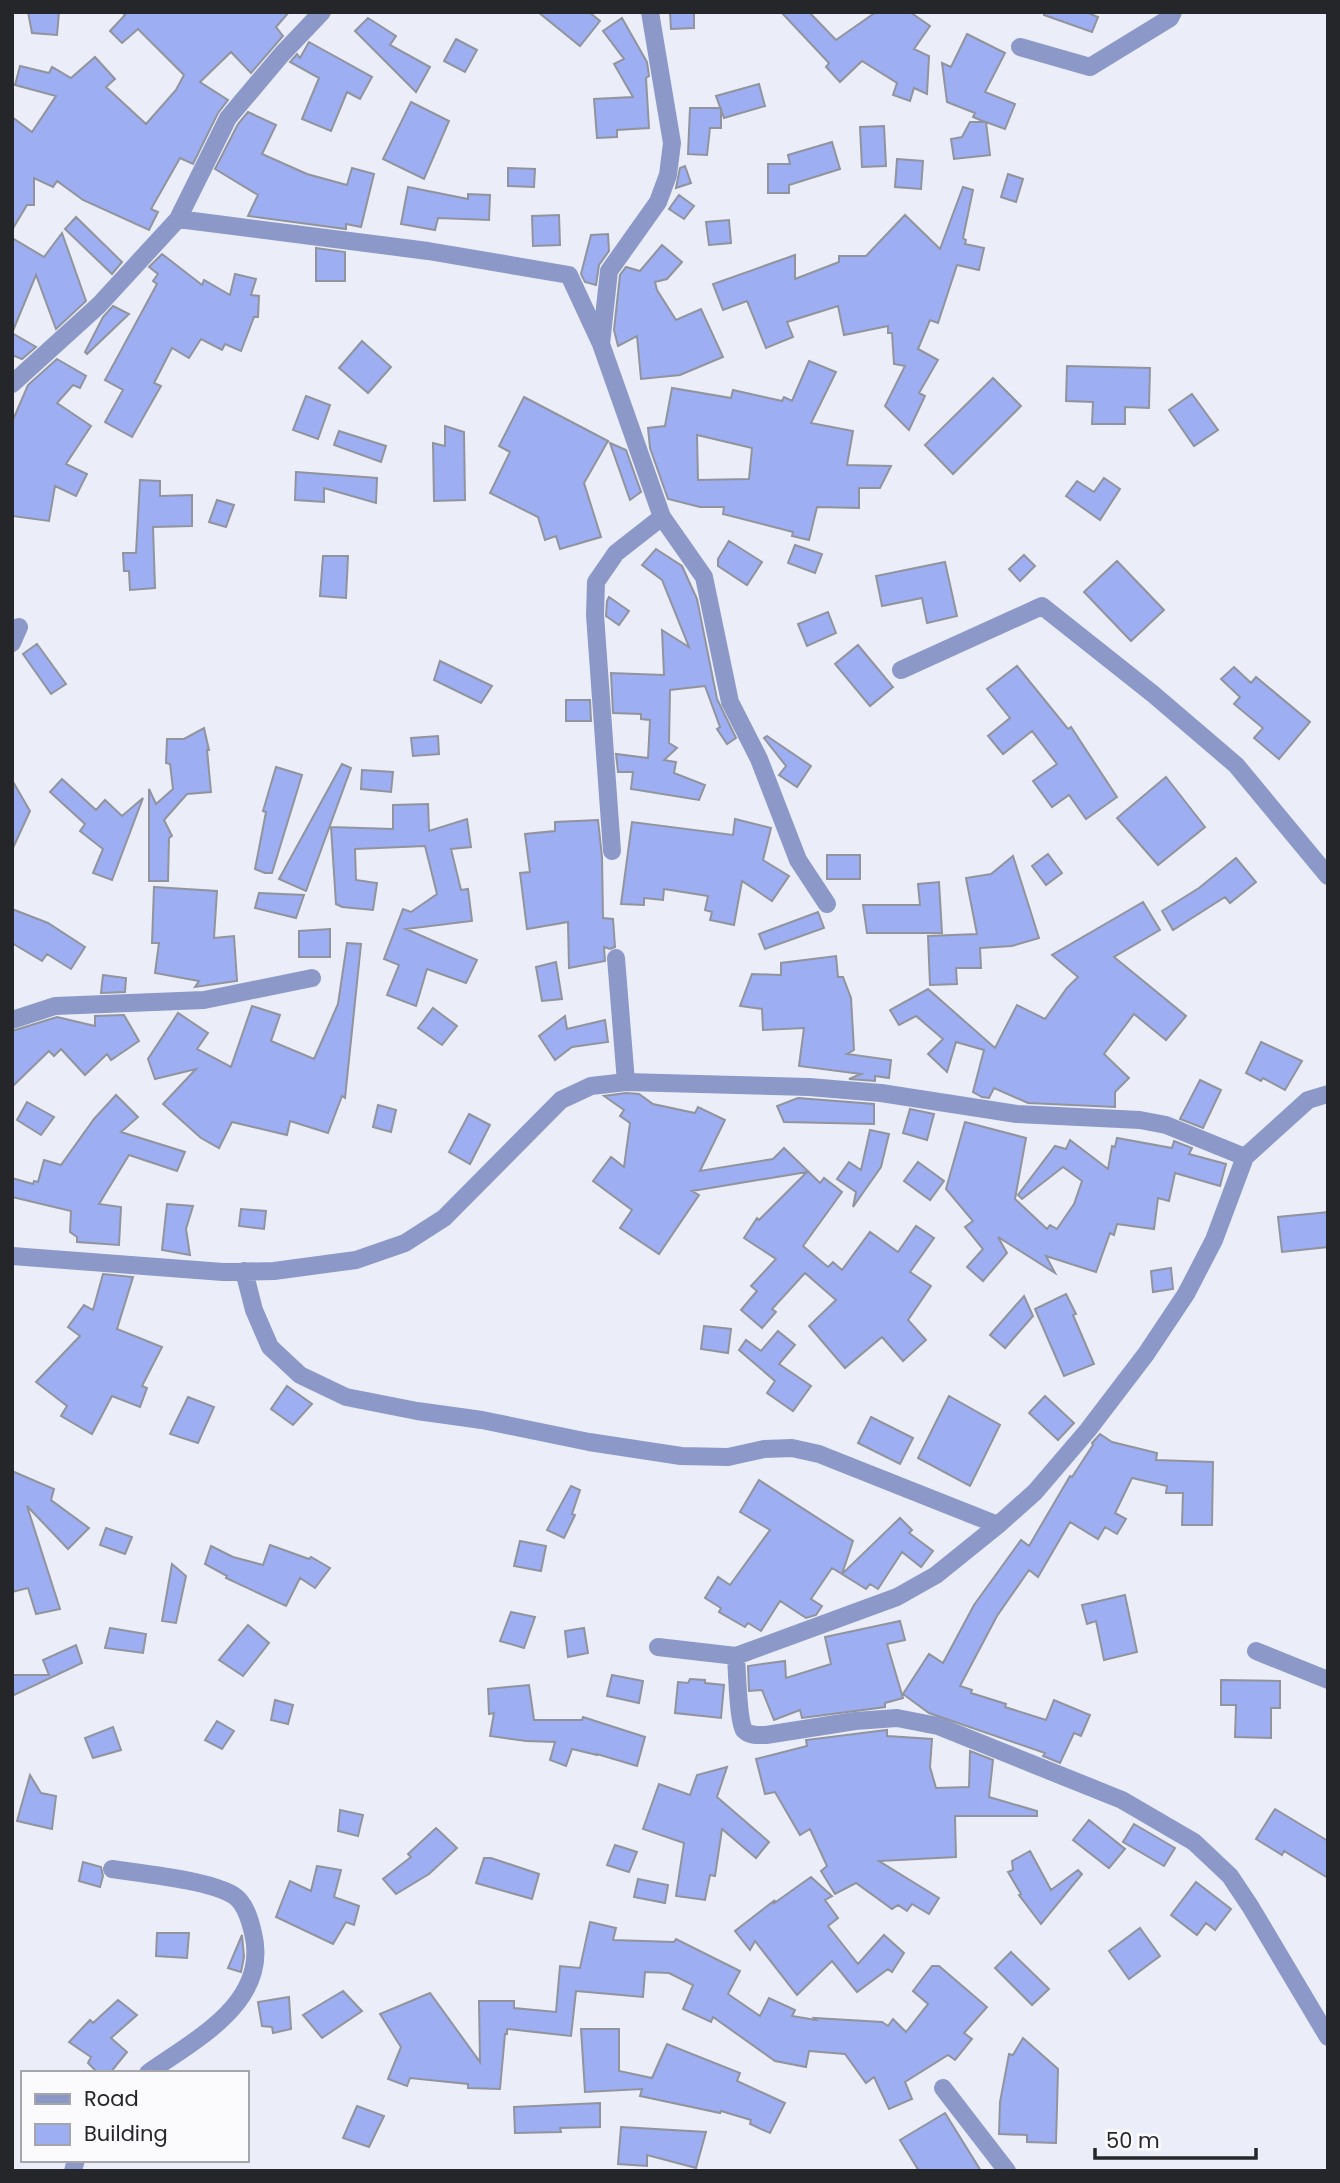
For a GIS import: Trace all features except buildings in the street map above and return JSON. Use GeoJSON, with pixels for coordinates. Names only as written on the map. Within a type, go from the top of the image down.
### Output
{"type":"FeatureCollection","features":[{"type":"Feature","properties":{"kind":"street"},"geometry":{"type":"LineString","coordinates":[[12,384],[99,305],[178,219],[228,118],[322,12]]}},
{"type":"Feature","properties":{"kind":"street"},"geometry":{"type":"LineString","coordinates":[[601,344],[609,271],[658,202],[668,176],[671,143],[650,12]]}},
{"type":"Feature","properties":{"kind":"street"},"geometry":{"type":"LineString","coordinates":[[1020,47],[1090,67],[1170,18],[1172,12]]}},
{"type":"Feature","properties":{"kind":"street"},"geometry":{"type":"LineString","coordinates":[[178,219],[428,251],[569,275],[601,344],[662,517],[704,577],[730,702],[759,760],[798,860],[827,904]]}},
{"type":"Feature","properties":{"kind":"street"},"geometry":{"type":"LineString","coordinates":[[612,851],[595,615],[596,582],[616,554],[662,517]]}},
{"type":"Feature","properties":{"kind":"street"},"geometry":{"type":"LineString","coordinates":[[901,670],[1042,606],[1153,694],[1236,765],[1328,876]]}},
{"type":"Feature","properties":{"kind":"street"},"geometry":{"type":"LineString","coordinates":[[616,958],[626,1082]]}},
{"type":"Feature","properties":{"kind":"street"},"geometry":{"type":"LineString","coordinates":[[12,1020],[55,1006],[204,1000],[312,978]]}},
{"type":"Feature","properties":{"kind":"street"},"geometry":{"type":"LineString","coordinates":[[12,1255],[211,1271],[274,1271],[356,1259],[405,1244],[444,1218],[561,1100],[591,1086],[626,1082],[809,1087],[881,1093],[1017,1114],[1140,1120],[1166,1125],[1245,1157]]}},
{"type":"Feature","properties":{"kind":"street"},"geometry":{"type":"LineString","coordinates":[[658,1647],[736,1657],[897,1597],[936,1575],[999,1525],[1035,1492],[1088,1430],[1146,1354],[1186,1294],[1214,1240],[1245,1157],[1308,1100],[1328,1094]]}},
{"type":"Feature","properties":{"kind":"street"},"geometry":{"type":"LineString","coordinates":[[1308,1100],[1328,1111]]}},
{"type":"Feature","properties":{"kind":"street"},"geometry":{"type":"LineString","coordinates":[[244,1271],[254,1310],[270,1347],[300,1375],[346,1397],[482,1420],[589,1442],[681,1456],[727,1457],[792,1448],[819,1454],[999,1525]]}},
{"type":"Feature","properties":{"kind":"street"},"geometry":{"type":"LineString","coordinates":[[1256,1651],[1328,1680]]}},
{"type":"Feature","properties":{"kind":"street"},"geometry":{"type":"LineString","coordinates":[[736,1657],[741,1717],[744,1730],[752,1735],[897,1718],[938,1726],[1122,1800],[1194,1842],[1230,1876],[1328,2037]]}},
{"type":"Feature","properties":{"kind":"street"},"geometry":{"type":"LineString","coordinates":[[112,1868],[213,1886],[236,1896],[249,1918],[256,1946],[254,1973],[242,1998],[220,2021],[151,2071]]}},
{"type":"Feature","properties":{"kind":"street"},"geometry":{"type":"LineString","coordinates":[[943,2088],[1007,2171]]}}]}
